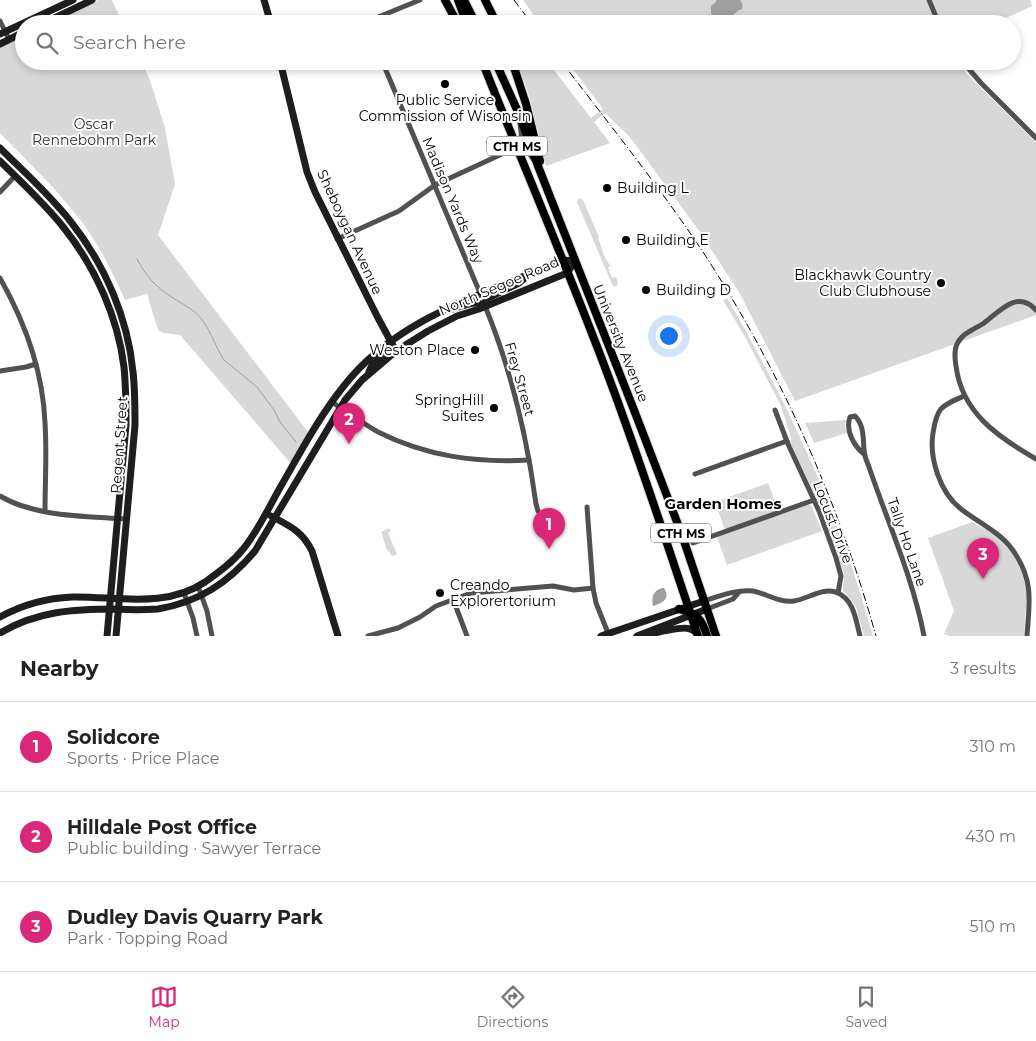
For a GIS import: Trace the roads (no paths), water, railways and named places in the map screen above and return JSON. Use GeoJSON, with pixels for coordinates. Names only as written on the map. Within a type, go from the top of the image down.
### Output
{"type":"FeatureCollection","features":[{"type":"Feature","properties":{"kind":"main road"},"geometry":{"type":"LineString","coordinates":[[445,0],[453,15]]}},
{"type":"Feature","properties":{"kind":"main road"},"geometry":{"type":"LineString","coordinates":[[458,0],[464,15]]}},
{"type":"Feature","properties":{"kind":"main road"},"geometry":{"type":"LineString","coordinates":[[464,0],[472,15]]}},
{"type":"Feature","properties":{"kind":"main road"},"geometry":{"type":"LineString","coordinates":[[485,0],[492,15]]}},
{"type":"Feature","properties":{"kind":"main road","name":"University Avenue"},"geometry":{"type":"LineString","coordinates":[[485,70],[621,412],[697,635]]}},
{"type":"Feature","properties":{"kind":"main road","name":"University Avenue"},"geometry":{"type":"LineString","coordinates":[[499,70],[519,114],[665,490],[716,636]]}},
{"type":"Feature","properties":{"kind":"main road"},"geometry":{"type":"LineString","coordinates":[[515,70],[526,104],[542,168],[564,231]]}},
{"type":"Feature","properties":{"kind":"main road"},"geometry":{"type":"LineString","coordinates":[[679,609],[690,612],[702,622],[708,636]]}},
{"type":"Feature","properties":{"kind":"street"},"geometry":{"type":"LineString","coordinates":[[41,15],[73,0]]}},
{"type":"Feature","properties":{"kind":"street"},"geometry":{"type":"LineString","coordinates":[[61,15],[92,0]]}},
{"type":"Feature","properties":{"kind":"street"},"geometry":{"type":"LineString","coordinates":[[264,0],[268,15]]}},
{"type":"Feature","properties":{"kind":"street"},"geometry":{"type":"LineString","coordinates":[[383,15],[420,0]]}},
{"type":"Feature","properties":{"kind":"street"},"geometry":{"type":"LineString","coordinates":[[929,0],[935,15]]}},
{"type":"Feature","properties":{"kind":"street"},"geometry":{"type":"LineString","coordinates":[[0,21],[3,33],[9,39]]}},
{"type":"Feature","properties":{"kind":"street"},"geometry":{"type":"LineString","coordinates":[[3,33],[15,27]]}},
{"type":"Feature","properties":{"kind":"street"},"geometry":{"type":"LineString","coordinates":[[0,44],[15,36]]}},
{"type":"Feature","properties":{"kind":"street","name":"Sheboygan Avenue"},"geometry":{"type":"LineString","coordinates":[[282,70],[307,172],[315,192],[337,239],[396,351]]}},
{"type":"Feature","properties":{"kind":"street","name":"Madison Yards Way"},"geometry":{"type":"LineString","coordinates":[[386,70],[480,293]]}},
{"type":"Feature","properties":{"kind":"street"},"geometry":{"type":"LineString","coordinates":[[971,70],[1036,138]]}},
{"type":"Feature","properties":{"kind":"street"},"geometry":{"type":"LineString","coordinates":[[517,147],[520,144],[521,138],[519,114]]}},
{"type":"Feature","properties":{"kind":"street"},"geometry":{"type":"LineString","coordinates":[[337,239],[399,211],[436,186],[517,147],[522,146],[526,148],[538,166]]}},
{"type":"Feature","properties":{"kind":"street","name":"Regent Street"},"geometry":{"type":"LineString","coordinates":[[0,148],[59,207],[85,241],[104,272],[124,323],[133,370],[135,425],[116,636]]}},
{"type":"Feature","properties":{"kind":"street","name":"Regent Street"},"geometry":{"type":"LineString","coordinates":[[0,161],[52,214],[78,246],[88,262],[115,326],[124,366],[126,425],[106,636]]}},
{"type":"Feature","properties":{"kind":"street"},"geometry":{"type":"LineString","coordinates":[[0,192],[21,170]]}},
{"type":"Feature","properties":{"kind":"street","name":"North Segoe Road"},"geometry":{"type":"LineString","coordinates":[[0,617],[51,599],[71,597],[146,600],[184,593],[198,586],[219,572],[252,538],[314,430],[342,387],[361,366],[390,341],[432,316],[480,293],[562,260],[575,261],[567,273],[456,316],[396,351],[368,375],[340,408],[255,551],[244,565],[229,578],[201,596],[158,609],[60,611],[23,622],[0,633]]}},
{"type":"Feature","properties":{"kind":"street"},"geometry":{"type":"LineString","coordinates":[[432,316],[476,302],[482,303],[485,306],[488,298],[519,283],[532,272]]}},
{"type":"Feature","properties":{"kind":"street"},"geometry":{"type":"LineString","coordinates":[[0,278],[20,315],[29,338],[43,398],[45,424],[45,511]]}},
{"type":"Feature","properties":{"kind":"street"},"geometry":{"type":"LineString","coordinates":[[1036,310],[1031,304],[1024,302],[1014,302],[1005,305],[983,323],[960,338],[955,346],[955,360],[960,385],[970,405],[995,433],[1036,459]]}},
{"type":"Feature","properties":{"kind":"street","name":"Frey Street"},"geometry":{"type":"LineString","coordinates":[[485,306],[513,389],[538,510]]}},
{"type":"Feature","properties":{"kind":"street"},"geometry":{"type":"LineString","coordinates":[[368,375],[372,365],[390,349],[390,341]]}},
{"type":"Feature","properties":{"kind":"street"},"geometry":{"type":"LineString","coordinates":[[0,371],[36,364]]}},
{"type":"Feature","properties":{"kind":"street"},"geometry":{"type":"LineString","coordinates":[[964,396],[946,404],[939,410],[934,424],[932,439],[932,454],[935,467],[949,495],[959,507],[999,534],[1016,554],[1024,570],[1029,589],[1030,601],[1027,636]]}},
{"type":"Feature","properties":{"kind":"street"},"geometry":{"type":"LineString","coordinates":[[332,402],[376,431],[427,451],[471,460],[506,462],[529,460]]}},
{"type":"Feature","properties":{"kind":"street","name":"Locust Drive"},"geometry":{"type":"LineString","coordinates":[[775,410],[787,442],[814,500],[840,569],[841,581],[838,593]]}},
{"type":"Feature","properties":{"kind":"street","name":"Tally Ho Lane"},"geometry":{"type":"LineString","coordinates":[[865,456],[859,450],[848,431],[850,417],[855,416],[859,420],[865,456],[910,584],[924,636]]}},
{"type":"Feature","properties":{"kind":"street"},"geometry":{"type":"LineString","coordinates":[[695,474],[787,442]]}},
{"type":"Feature","properties":{"kind":"street"},"geometry":{"type":"LineString","coordinates":[[0,496],[15,504],[45,511],[126,519]]}},
{"type":"Feature","properties":{"kind":"street"},"geometry":{"type":"LineString","coordinates":[[693,543],[814,500]]}},
{"type":"Feature","properties":{"kind":"street"},"geometry":{"type":"LineString","coordinates":[[587,507],[593,588],[604,635],[679,609]]}},
{"type":"Feature","properties":{"kind":"street"},"geometry":{"type":"LineString","coordinates":[[266,514],[293,528],[308,543],[338,636]]}},
{"type":"Feature","properties":{"kind":"street"},"geometry":{"type":"LineString","coordinates":[[198,586],[210,622],[212,636]]}},
{"type":"Feature","properties":{"kind":"street"},"geometry":{"type":"LineString","coordinates":[[368,636],[398,628],[420,617],[436,606],[476,592],[553,586],[574,590],[593,588]]}},
{"type":"Feature","properties":{"kind":"street"},"geometry":{"type":"LineString","coordinates":[[637,636],[727,594],[747,591],[785,601],[796,601],[824,591],[838,593],[846,598],[850,605],[860,636]]}},
{"type":"Feature","properties":{"kind":"street"},"geometry":{"type":"LineString","coordinates":[[706,605],[733,599],[739,592]]}},
{"type":"Feature","properties":{"kind":"street"},"geometry":{"type":"LineString","coordinates":[[184,593],[194,618],[197,636]]}},
{"type":"Feature","properties":{"kind":"street"},"geometry":{"type":"LineString","coordinates":[[452,599],[467,636]]}},
{"type":"Feature","properties":{"kind":"street"},"geometry":{"type":"LineString","coordinates":[[646,636],[685,628],[692,629],[697,635]]}},
{"type":"Feature","properties":{"kind":"waterway"},"geometry":{"type":"LineString","coordinates":[[137,259],[147,276],[155,284],[201,318],[224,360],[257,387],[296,442]]}},
{"type":"Feature","properties":{"kind":"railway"},"geometry":{"type":"LineString","coordinates":[[514,0],[525,15]]}},
{"type":"Feature","properties":{"kind":"railway"},"geometry":{"type":"LineString","coordinates":[[568,70],[634,155],[686,227],[731,297],[757,343],[782,389],[825,486],[844,535],[876,636]]}},
{"type":"Feature","properties":{"kind":"place","name":"Public Service Commission of Wisonsin"},"geometry":{"type":"Point","coordinates":[445,84]}},
{"type":"Feature","properties":{"kind":"place","name":"Building L"},"geometry":{"type":"Point","coordinates":[607,188]}},
{"type":"Feature","properties":{"kind":"place","name":"Building E"},"geometry":{"type":"Point","coordinates":[626,240]}},
{"type":"Feature","properties":{"kind":"place","name":"Blackhawk Country Club Clubhouse"},"geometry":{"type":"Point","coordinates":[941,283]}},
{"type":"Feature","properties":{"kind":"place","name":"Building D"},"geometry":{"type":"Point","coordinates":[646,290]}},
{"type":"Feature","properties":{"kind":"place","name":"Weston Place"},"geometry":{"type":"Point","coordinates":[475,350]}},
{"type":"Feature","properties":{"kind":"place","name":"SpringHill Suites"},"geometry":{"type":"Point","coordinates":[494,408]}},
{"type":"Feature","properties":{"kind":"place","name":"Hilldale Post Office"},"geometry":{"type":"Point","coordinates":[349,444]}},
{"type":"Feature","properties":{"kind":"place","name":"Solidcore"},"geometry":{"type":"Point","coordinates":[549,549]}},
{"type":"Feature","properties":{"kind":"place","name":"Dudley Davis Quarry Park"},"geometry":{"type":"Point","coordinates":[983,579]}},
{"type":"Feature","properties":{"kind":"place","name":"Creando Explorertorium"},"geometry":{"type":"Point","coordinates":[440,593]}},
{"type":"Feature","properties":{"kind":"district","name":"Garden Homes"},"geometry":{"type":"Point","coordinates":[723,503]}},
{"type":"Feature","properties":{"kind":"park label","name":"Oscar Rennebohm Park"},"geometry":{"type":"Point","coordinates":[94,132]}}]}
